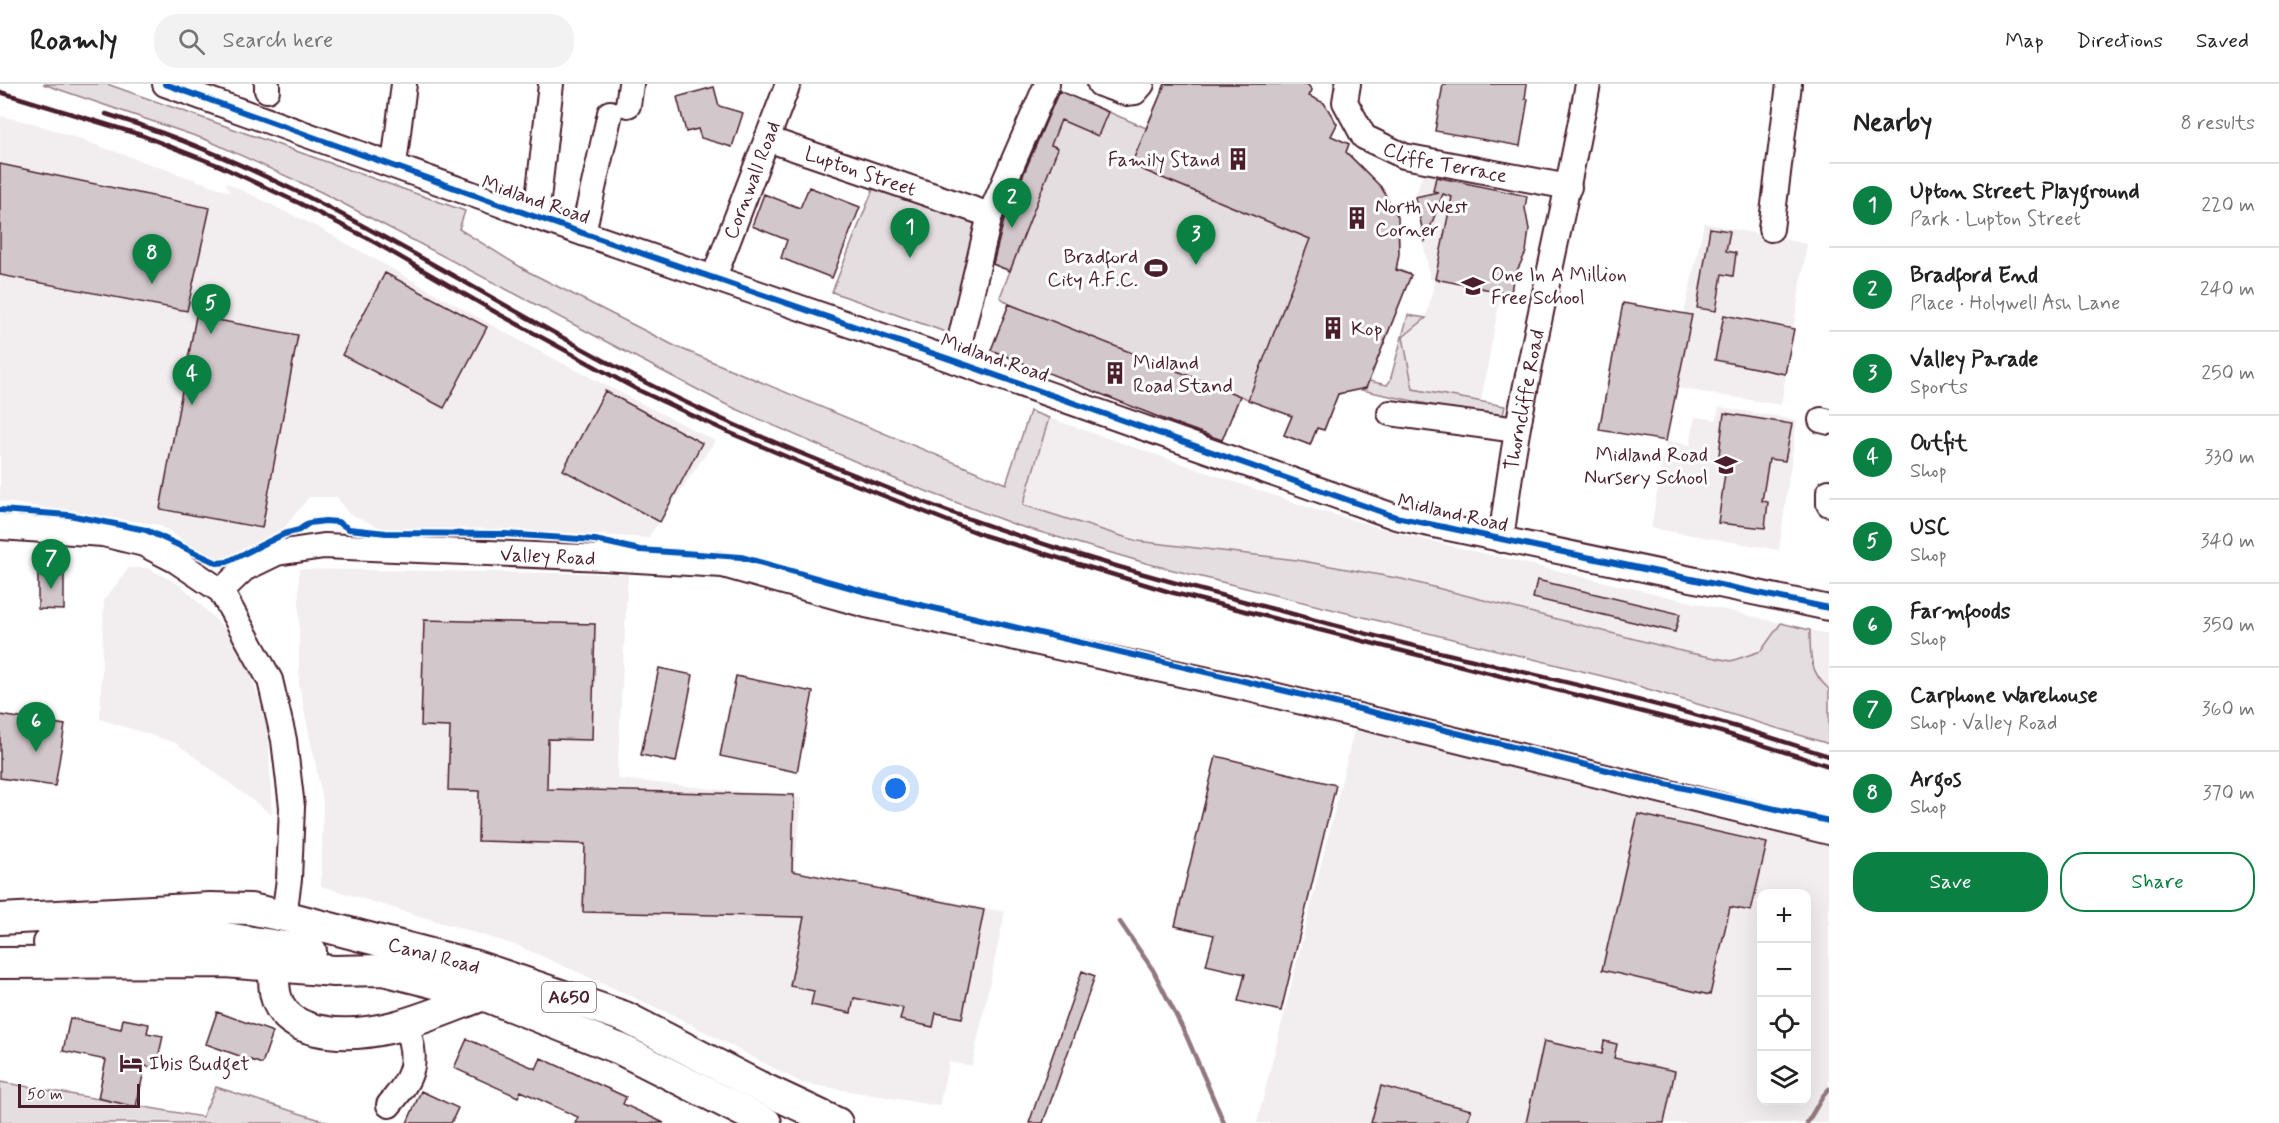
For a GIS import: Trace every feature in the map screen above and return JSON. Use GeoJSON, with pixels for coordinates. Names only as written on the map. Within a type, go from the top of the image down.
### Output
{"type":"FeatureCollection","features":[{"type":"Feature","properties":{"kind":"main road","name":"Canal Road"},"geometry":{"type":"LineString","coordinates":[[0,919],[210,908],[250,909],[284,916],[473,965],[625,1017],[758,1086],[837,1123]]}},
{"type":"Feature","properties":{"kind":"main road"},"geometry":{"type":"LineString","coordinates":[[284,916],[273,986],[278,1003],[286,1016],[306,1028],[331,1033],[356,1034],[406,1024],[483,995]]}},
{"type":"Feature","properties":{"kind":"main road","name":"A650"},"geometry":{"type":"LineString","coordinates":[[0,946],[206,935],[276,956]]}},
{"type":"Feature","properties":{"kind":"main road","name":"Canal Road"},"geometry":{"type":"LineString","coordinates":[[276,956],[336,955],[383,970],[483,995],[620,1049],[766,1123]]}},
{"type":"Feature","properties":{"kind":"main road","name":"A650"},"geometry":{"type":"LineString","coordinates":[[0,963],[225,962],[276,956]]}},
{"type":"Feature","properties":{"kind":"street","name":"Midland Road"},"geometry":{"type":"LineString","coordinates":[[165,84],[536,217],[955,361],[1396,518],[1829,608]]}},
{"type":"Feature","properties":{"kind":"street"},"geometry":{"type":"LineString","coordinates":[[394,165],[404,84]]}},
{"type":"Feature","properties":{"kind":"street"},"geometry":{"type":"LineString","coordinates":[[536,217],[551,84]]}},
{"type":"Feature","properties":{"kind":"street","name":"Cornwall Road"},"geometry":{"type":"LineString","coordinates":[[714,277],[788,84]]}},
{"type":"Feature","properties":{"kind":"street"},"geometry":{"type":"LineString","coordinates":[[1100,84],[1126,93],[1138,88]]}},
{"type":"Feature","properties":{"kind":"street","name":"Thorncliffe Road"},"geometry":{"type":"LineString","coordinates":[[1501,540],[1517,430],[1569,187],[1588,84]]}},
{"type":"Feature","properties":{"kind":"street"},"geometry":{"type":"LineString","coordinates":[[1772,229],[1789,84]]}},
{"type":"Feature","properties":{"kind":"street"},"geometry":{"type":"LineString","coordinates":[[955,361],[990,215],[1043,85]]}},
{"type":"Feature","properties":{"kind":"street","name":"Cliffe Terrace"},"geometry":{"type":"LineString","coordinates":[[1346,93],[1364,137],[1404,156],[1569,187]]}},
{"type":"Feature","properties":{"kind":"street"},"geometry":{"type":"LineString","coordinates":[[583,233],[623,101]]}},
{"type":"Feature","properties":{"kind":"street","name":"Lupton Street"},"geometry":{"type":"LineString","coordinates":[[767,139],[990,215]]}},
{"type":"Feature","properties":{"kind":"street"},"geometry":{"type":"LineString","coordinates":[[1390,413],[1517,430]]}},
{"type":"Feature","properties":{"kind":"street"},"geometry":{"type":"LineString","coordinates":[[1829,492],[1829,504]]}},
{"type":"Feature","properties":{"kind":"street"},"geometry":{"type":"LineString","coordinates":[[0,527],[103,534],[144,544],[175,560],[221,591],[270,680],[284,740],[292,807],[289,879],[284,916]]}},
{"type":"Feature","properties":{"kind":"street","name":"Valley Road"},"geometry":{"type":"LineString","coordinates":[[221,591],[244,569],[276,553],[324,546],[591,557],[723,566],[866,605],[1249,689],[1829,832]]}},
{"type":"Feature","properties":{"kind":"street"},"geometry":{"type":"LineString","coordinates":[[388,1105],[404,1087],[411,1074],[414,1048],[406,1024]]}},
{"type":"Feature","properties":{"kind":"shaded area"},"geometry":{"type":"Polygon","coordinates":[[[43,84],[107,84],[465,211],[459,229],[527,271],[677,347],[1006,484],[1030,411],[1049,418],[1023,505],[1137,541],[1297,560],[1402,579],[1685,652],[1731,661],[1761,651],[1781,623],[1810,630],[1814,669],[1822,683],[1829,689],[1829,744],[1618,680],[1149,564],[1016,525],[902,482],[725,404],[321,192],[207,140],[43,84]]]}},
{"type":"Feature","properties":{"kind":"shaded area"},"geometry":{"type":"Polygon","coordinates":[[[1165,84],[1307,84],[1312,90],[1309,96],[1324,103],[1337,124],[1331,136],[1349,144],[1346,152],[1372,178],[1390,203],[1399,232],[1396,269],[1411,275],[1369,381],[1387,385],[1408,315],[1426,318],[1403,337],[1413,389],[1505,406],[1502,420],[1357,389],[1338,394],[1324,430],[1317,428],[1310,445],[1284,435],[1292,416],[1240,396],[1221,442],[991,350],[1009,304],[1000,297],[1010,271],[984,261],[1055,89],[1146,128],[1165,84]]]}},
{"type":"Feature","properties":{"kind":"shaded area"},"geometry":{"type":"Polygon","coordinates":[[[0,116],[36,124],[230,192],[225,182],[321,229],[531,347],[715,441],[648,538],[495,529],[381,528],[348,513],[337,497],[309,497],[285,527],[249,548],[216,562],[159,525],[0,501],[0,116]]]}},
{"type":"Feature","properties":{"kind":"shaded area","name":"One In A Million Free School"},"geometry":{"type":"Polygon","coordinates":[[[1423,174],[1527,196],[1525,208],[1529,229],[1526,252],[1513,279],[1511,294],[1501,293],[1481,401],[1412,389],[1403,336],[1426,318],[1435,280],[1430,279],[1415,197],[1423,174]]]}},
{"type":"Feature","properties":{"kind":"shaded area"},"geometry":{"type":"Polygon","coordinates":[[[874,187],[983,223],[954,335],[832,292],[874,187]]]}},
{"type":"Feature","properties":{"kind":"shaded area"},"geometry":{"type":"Polygon","coordinates":[[[1704,223],[1807,244],[1781,405],[1677,388],[1693,316],[1684,314],[1704,223]]]}},
{"type":"Feature","properties":{"kind":"shaded area","name":"Midland Road Nursery School"},"geometry":{"type":"Polygon","coordinates":[[[1719,407],[1797,420],[1779,550],[1651,528],[1666,441],[1690,445],[1695,417],[1716,420],[1719,407]]]}},
{"type":"Feature","properties":{"kind":"shaded area"},"geometry":{"type":"Polygon","coordinates":[[[1049,418],[1307,507],[1405,535],[1781,623],[1761,651],[1731,661],[1685,652],[1402,579],[1297,560],[1137,541],[1022,505],[1049,418]]]}},
{"type":"Feature","properties":{"kind":"shaded area"},"geometry":{"type":"Polygon","coordinates":[[[129,568],[148,568],[182,586],[226,630],[251,673],[268,730],[272,815],[176,743],[100,719],[104,600],[129,568]]]}},
{"type":"Feature","properties":{"kind":"shaded area"},"geometry":{"type":"Polygon","coordinates":[[[299,569],[628,574],[617,779],[802,798],[794,870],[1005,912],[972,1066],[949,1062],[939,1106],[802,1083],[671,1014],[519,946],[321,886],[323,801],[299,685],[299,569]]]}},
{"type":"Feature","properties":{"kind":"shaded area"},"geometry":{"type":"Polygon","coordinates":[[[1810,630],[1829,634],[1829,689],[1820,681],[1810,660],[1810,630]]]}},
{"type":"Feature","properties":{"kind":"shaded area"},"geometry":{"type":"Polygon","coordinates":[[[1355,727],[1829,844],[1829,1123],[1257,1123],[1355,727]]]}},
{"type":"Feature","properties":{"kind":"shaded area"},"geometry":{"type":"Polygon","coordinates":[[[0,1082],[202,1117],[216,1087],[330,1123],[0,1123],[0,1082]]]}},
{"type":"Feature","properties":{"kind":"building"},"geometry":{"type":"Polygon","coordinates":[[[1165,84],[1307,84],[1312,90],[1309,96],[1324,103],[1337,124],[1331,136],[1349,144],[1346,152],[1381,187],[1398,217],[1399,254],[1396,270],[1411,275],[1366,388],[1338,394],[1324,430],[1317,428],[1310,445],[1284,435],[1292,416],[1248,400],[1310,239],[1131,165],[1165,84]]]}},
{"type":"Feature","properties":{"kind":"building"},"geometry":{"type":"Polygon","coordinates":[[[1443,84],[1527,84],[1525,99],[1528,99],[1520,146],[1435,131],[1443,84]]]}},
{"type":"Feature","properties":{"kind":"building"},"geometry":{"type":"Polygon","coordinates":[[[714,87],[719,106],[743,113],[732,147],[701,138],[698,129],[686,132],[677,97],[714,87]]]}},
{"type":"Feature","properties":{"kind":"building"},"geometry":{"type":"Polygon","coordinates":[[[1059,91],[1108,112],[1098,136],[1061,120],[1051,145],[1058,148],[1010,271],[993,264],[1004,220],[1059,91]]]}},
{"type":"Feature","properties":{"kind":"building"},"geometry":{"type":"Polygon","coordinates":[[[0,164],[210,208],[187,311],[0,275],[0,164]]]}},
{"type":"Feature","properties":{"kind":"building","name":"One In A Million Free School"},"geometry":{"type":"Polygon","coordinates":[[[1436,177],[1527,196],[1525,208],[1529,229],[1526,252],[1513,279],[1511,294],[1435,279],[1452,197],[1443,194],[1425,241],[1415,197],[1438,192],[1433,191],[1436,177]]]}},
{"type":"Feature","properties":{"kind":"building"},"geometry":{"type":"Polygon","coordinates":[[[809,187],[860,207],[832,278],[781,258],[787,240],[752,226],[764,194],[800,208],[809,187]]]}},
{"type":"Feature","properties":{"kind":"building"},"geometry":{"type":"Polygon","coordinates":[[[1710,228],[1730,231],[1726,251],[1736,253],[1733,276],[1722,274],[1716,311],[1697,308],[1710,228]]]}},
{"type":"Feature","properties":{"kind":"building"},"geometry":{"type":"Polygon","coordinates":[[[385,273],[487,327],[444,408],[342,355],[385,273]]]}},
{"type":"Feature","properties":{"kind":"building"},"geometry":{"type":"Polygon","coordinates":[[[1623,303],[1692,315],[1666,441],[1599,430],[1623,303]]]}},
{"type":"Feature","properties":{"kind":"building","name":"Midland Road Stand"},"geometry":{"type":"Polygon","coordinates":[[[1009,304],[1240,396],[1222,440],[991,350],[1009,304]]]}},
{"type":"Feature","properties":{"kind":"building"},"geometry":{"type":"Polygon","coordinates":[[[1724,315],[1794,329],[1785,374],[1715,360],[1724,315]]]}},
{"type":"Feature","properties":{"kind":"building"},"geometry":{"type":"Polygon","coordinates":[[[196,316],[298,335],[262,528],[160,509],[196,316]]]}},
{"type":"Feature","properties":{"kind":"building"},"geometry":{"type":"Polygon","coordinates":[[[605,391],[702,443],[660,522],[563,470],[605,391]]]}},
{"type":"Feature","properties":{"kind":"building"},"geometry":{"type":"Polygon","coordinates":[[[1724,413],[1792,424],[1785,461],[1769,459],[1762,501],[1768,502],[1765,528],[1718,523],[1727,459],[1719,455],[1724,413]]]}},
{"type":"Feature","properties":{"kind":"building"},"geometry":{"type":"Polygon","coordinates":[[[38,567],[64,568],[64,610],[38,609],[38,567]]]}},
{"type":"Feature","properties":{"kind":"building"},"geometry":{"type":"Polygon","coordinates":[[[1537,580],[1680,614],[1675,632],[1533,598],[1537,580]]]}},
{"type":"Feature","properties":{"kind":"building"},"geometry":{"type":"Polygon","coordinates":[[[424,620],[595,624],[592,740],[548,739],[547,789],[794,795],[792,871],[984,910],[962,1018],[936,1013],[933,1027],[900,1020],[903,1008],[854,998],[851,1013],[811,1005],[814,991],[790,986],[804,917],[583,912],[585,844],[478,841],[479,791],[448,790],[450,727],[421,726],[424,620]]]}},
{"type":"Feature","properties":{"kind":"building"},"geometry":{"type":"Polygon","coordinates":[[[659,668],[693,675],[676,762],[641,755],[659,668]]]}},
{"type":"Feature","properties":{"kind":"building"},"geometry":{"type":"Polygon","coordinates":[[[736,676],[813,692],[797,772],[720,756],[736,676]]]}},
{"type":"Feature","properties":{"kind":"building"},"geometry":{"type":"Polygon","coordinates":[[[0,715],[65,725],[55,786],[0,778],[0,715]]]}},
{"type":"Feature","properties":{"kind":"building"},"geometry":{"type":"Polygon","coordinates":[[[1216,756],[1336,785],[1281,1011],[1238,1001],[1245,974],[1206,965],[1214,935],[1175,926],[1216,756]]]}},
{"type":"Feature","properties":{"kind":"building"},"geometry":{"type":"Polygon","coordinates":[[[1638,814],[1767,843],[1751,911],[1730,907],[1710,995],[1602,970],[1638,814]]]}},
{"type":"Feature","properties":{"kind":"building"},"geometry":{"type":"Polygon","coordinates":[[[1082,971],[1095,976],[1043,1123],[1029,1123],[1082,971]]]}},
{"type":"Feature","properties":{"kind":"building"},"geometry":{"type":"Polygon","coordinates":[[[217,1012],[273,1032],[262,1064],[206,1044],[217,1012]]]}},
{"type":"Feature","properties":{"kind":"building","name":"Ibis Budget"},"geometry":{"type":"Polygon","coordinates":[[[70,1018],[121,1029],[123,1019],[149,1024],[147,1033],[163,1036],[156,1068],[145,1066],[136,1107],[98,1098],[106,1060],[63,1051],[70,1018]]]}},
{"type":"Feature","properties":{"kind":"building"},"geometry":{"type":"Polygon","coordinates":[[[467,1039],[536,1069],[541,1058],[626,1097],[623,1104],[664,1123],[575,1123],[578,1117],[521,1091],[518,1097],[454,1068],[467,1039]]]}},
{"type":"Feature","properties":{"kind":"building"},"geometry":{"type":"Polygon","coordinates":[[[1544,1041],[1602,1054],[1604,1041],[1617,1044],[1614,1058],[1675,1071],[1664,1123],[1526,1123],[1544,1041]]]}},
{"type":"Feature","properties":{"kind":"building"},"geometry":{"type":"Polygon","coordinates":[[[1381,1086],[1471,1110],[1467,1123],[1371,1123],[1381,1086]]]}},
{"type":"Feature","properties":{"kind":"building"},"geometry":{"type":"Polygon","coordinates":[[[421,1091],[458,1108],[451,1123],[407,1123],[421,1091]]]}},
{"type":"Feature","properties":{"kind":"waterway"},"geometry":{"type":"LineString","coordinates":[[1120,922],[1153,970],[1186,1035],[1224,1123]]}},
{"type":"Feature","properties":{"kind":"waterway"},"geometry":{"type":"LineString","coordinates":[[1807,1123],[1829,1089]]}},
{"type":"Feature","properties":{"kind":"railway"},"geometry":{"type":"LineString","coordinates":[[0,92],[141,135],[220,166],[369,239],[497,313],[636,389],[728,432],[811,467],[983,535],[1170,592],[1718,731],[1829,766]]}},
{"type":"Feature","properties":{"kind":"railway"},"geometry":{"type":"LineString","coordinates":[[106,114],[176,138],[245,167],[311,199],[377,233],[572,343],[701,410],[800,453],[947,511],[1041,543],[1185,586],[1409,645],[1656,704],[1829,756]]}},
{"type":"Feature","properties":{"kind":"cycle path"},"geometry":{"type":"LineString","coordinates":[[165,84],[536,217],[955,361],[1396,517],[1829,608]]}},
{"type":"Feature","properties":{"kind":"cycle path"},"geometry":{"type":"LineString","coordinates":[[0,510],[69,515],[146,530],[217,563],[227,562],[284,534],[299,530],[309,523],[325,521],[338,522],[349,529],[386,533],[505,534],[595,540],[640,550],[741,557],[870,593],[1311,697],[1635,777],[1829,821]]}},
{"type":"Feature","properties":{"kind":"place","name":"Family Stand"},"geometry":{"type":"Point","coordinates":[1238,159]}},
{"type":"Feature","properties":{"kind":"place","name":"North West Corner"},"geometry":{"type":"Point","coordinates":[1357,218]}},
{"type":"Feature","properties":{"kind":"place","name":"Bradford End"},"geometry":{"type":"Point","coordinates":[1012,228]}},
{"type":"Feature","properties":{"kind":"place","name":"Upton Street Playground"},"geometry":{"type":"Point","coordinates":[910,258]}},
{"type":"Feature","properties":{"kind":"place","name":"Valley Parade"},"geometry":{"type":"Point","coordinates":[1196,265]}},
{"type":"Feature","properties":{"kind":"place","name":"Bradford City A.F.C."},"geometry":{"type":"Point","coordinates":[1156,268]}},
{"type":"Feature","properties":{"kind":"place","name":"Argos"},"geometry":{"type":"Point","coordinates":[152,284]}},
{"type":"Feature","properties":{"kind":"place","name":"One In A Million Free School"},"geometry":{"type":"Point","coordinates":[1473,286]}},
{"type":"Feature","properties":{"kind":"place","name":"Kop"},"geometry":{"type":"Point","coordinates":[1333,328]}},
{"type":"Feature","properties":{"kind":"place","name":"USC"},"geometry":{"type":"Point","coordinates":[211,334]}},
{"type":"Feature","properties":{"kind":"place","name":"Midland Road Stand"},"geometry":{"type":"Point","coordinates":[1115,373]}},
{"type":"Feature","properties":{"kind":"place","name":"Outfit"},"geometry":{"type":"Point","coordinates":[192,405]}},
{"type":"Feature","properties":{"kind":"place","name":"Midland Road Nursery School"},"geometry":{"type":"Point","coordinates":[1726,465]}},
{"type":"Feature","properties":{"kind":"place","name":"Carphone Warehouse"},"geometry":{"type":"Point","coordinates":[51,589]}},
{"type":"Feature","properties":{"kind":"place","name":"Farmfoods"},"geometry":{"type":"Point","coordinates":[36,752]}},
{"type":"Feature","properties":{"kind":"place","name":"Ibis Budget"},"geometry":{"type":"Point","coordinates":[131,1063]}}]}
